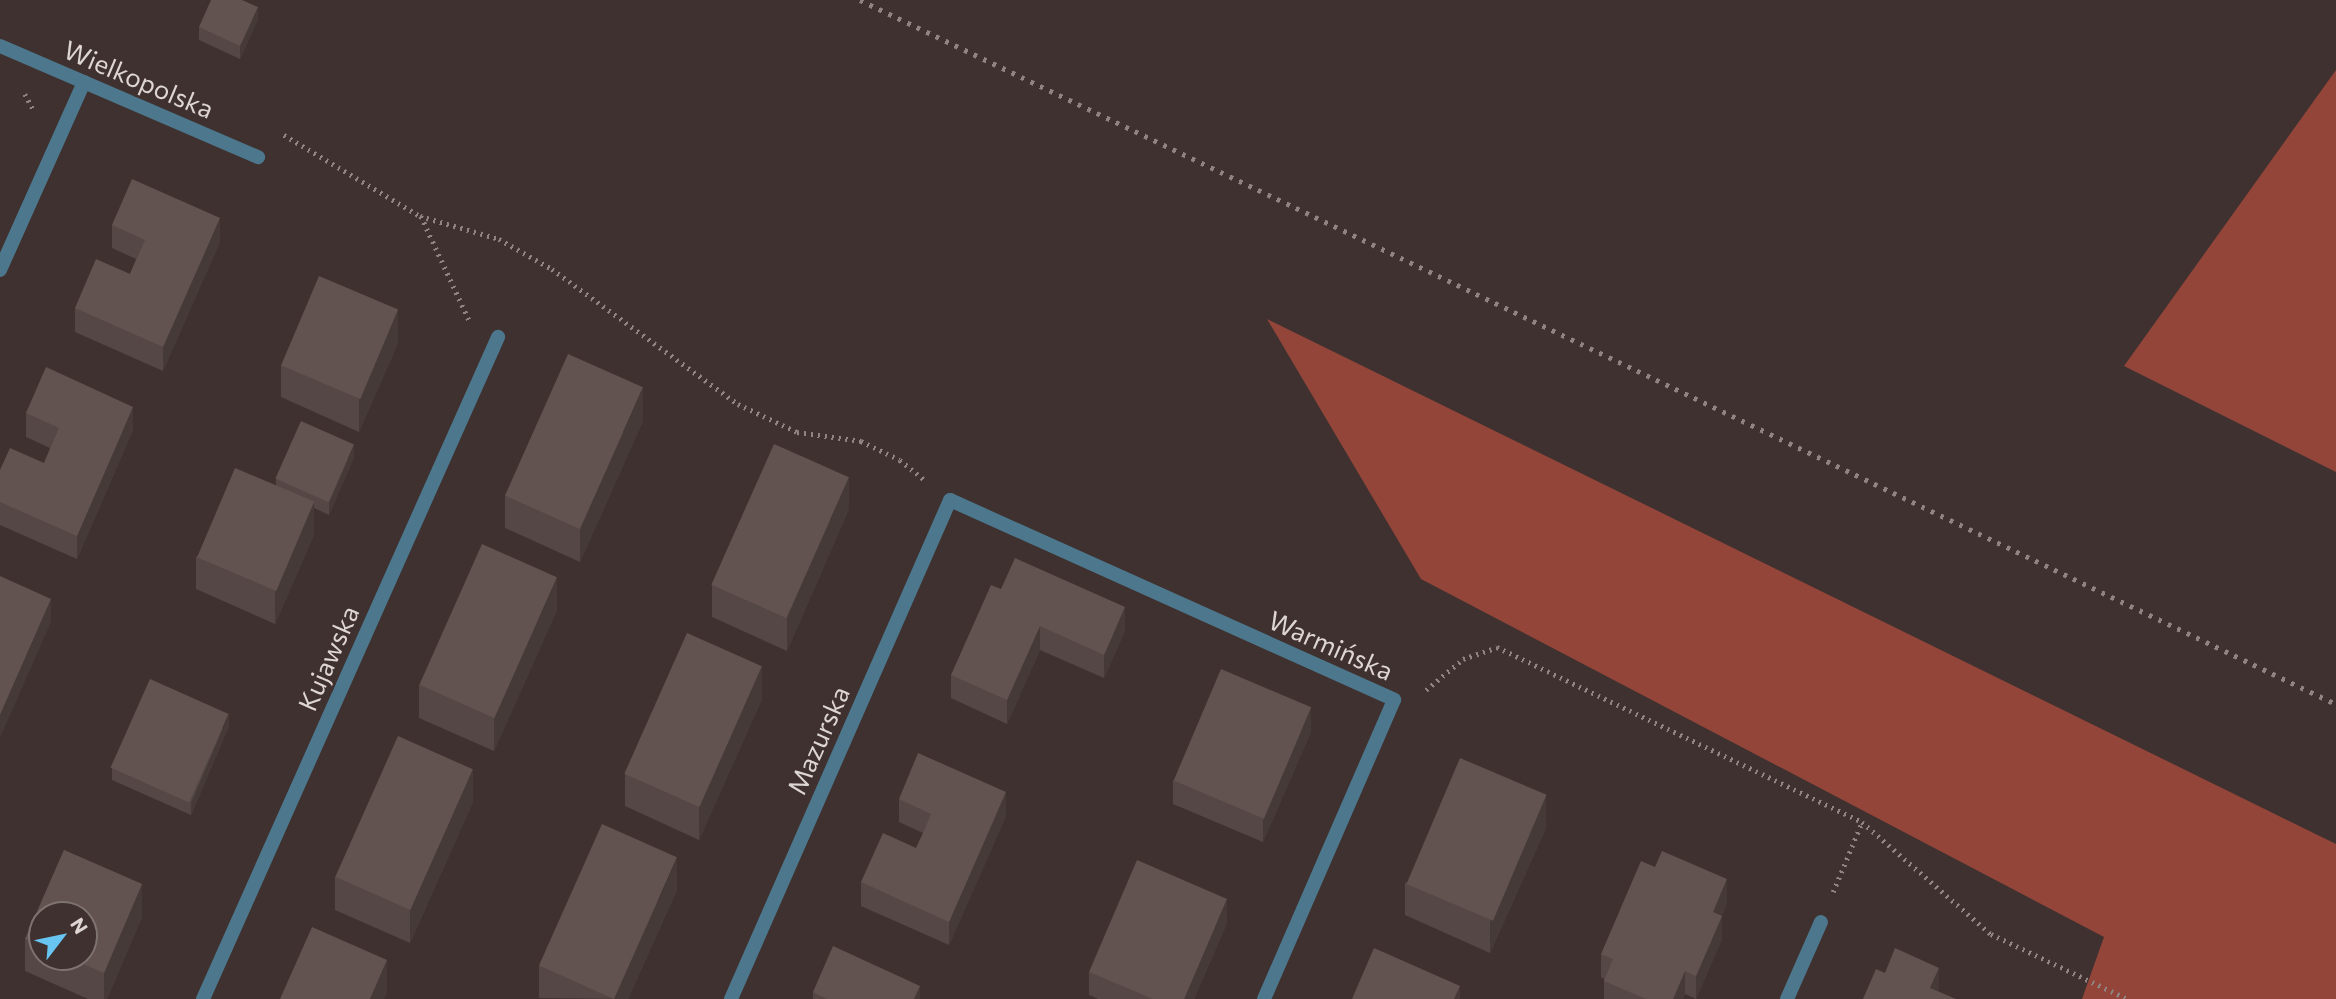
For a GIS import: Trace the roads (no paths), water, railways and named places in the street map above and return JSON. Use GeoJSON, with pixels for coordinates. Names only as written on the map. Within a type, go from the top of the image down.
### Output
{"type":"FeatureCollection","features":[{"type":"Feature","properties":{"kind":"street","name":"Wielkopolska"},"geometry":{"type":"LineString","coordinates":[[0,46],[258,157]]}},
{"type":"Feature","properties":{"kind":"street"},"geometry":{"type":"LineString","coordinates":[[0,270],[83,82]]}},
{"type":"Feature","properties":{"kind":"street","name":"Kujawska"},"geometry":{"type":"LineString","coordinates":[[203,999],[498,337]]}},
{"type":"Feature","properties":{"kind":"street","name":"Warmińska"},"geometry":{"type":"LineString","coordinates":[[950,500],[1394,700],[1264,999]]}},
{"type":"Feature","properties":{"kind":"street","name":"Mazurska"},"geometry":{"type":"LineString","coordinates":[[731,999],[950,500]]}},
{"type":"Feature","properties":{"kind":"street"},"geometry":{"type":"LineString","coordinates":[[1787,999],[1821,922]]}},
{"type":"Feature","properties":{"kind":"railway"},"geometry":{"type":"LineString","coordinates":[[860,0],[2336,704]]}}]}
